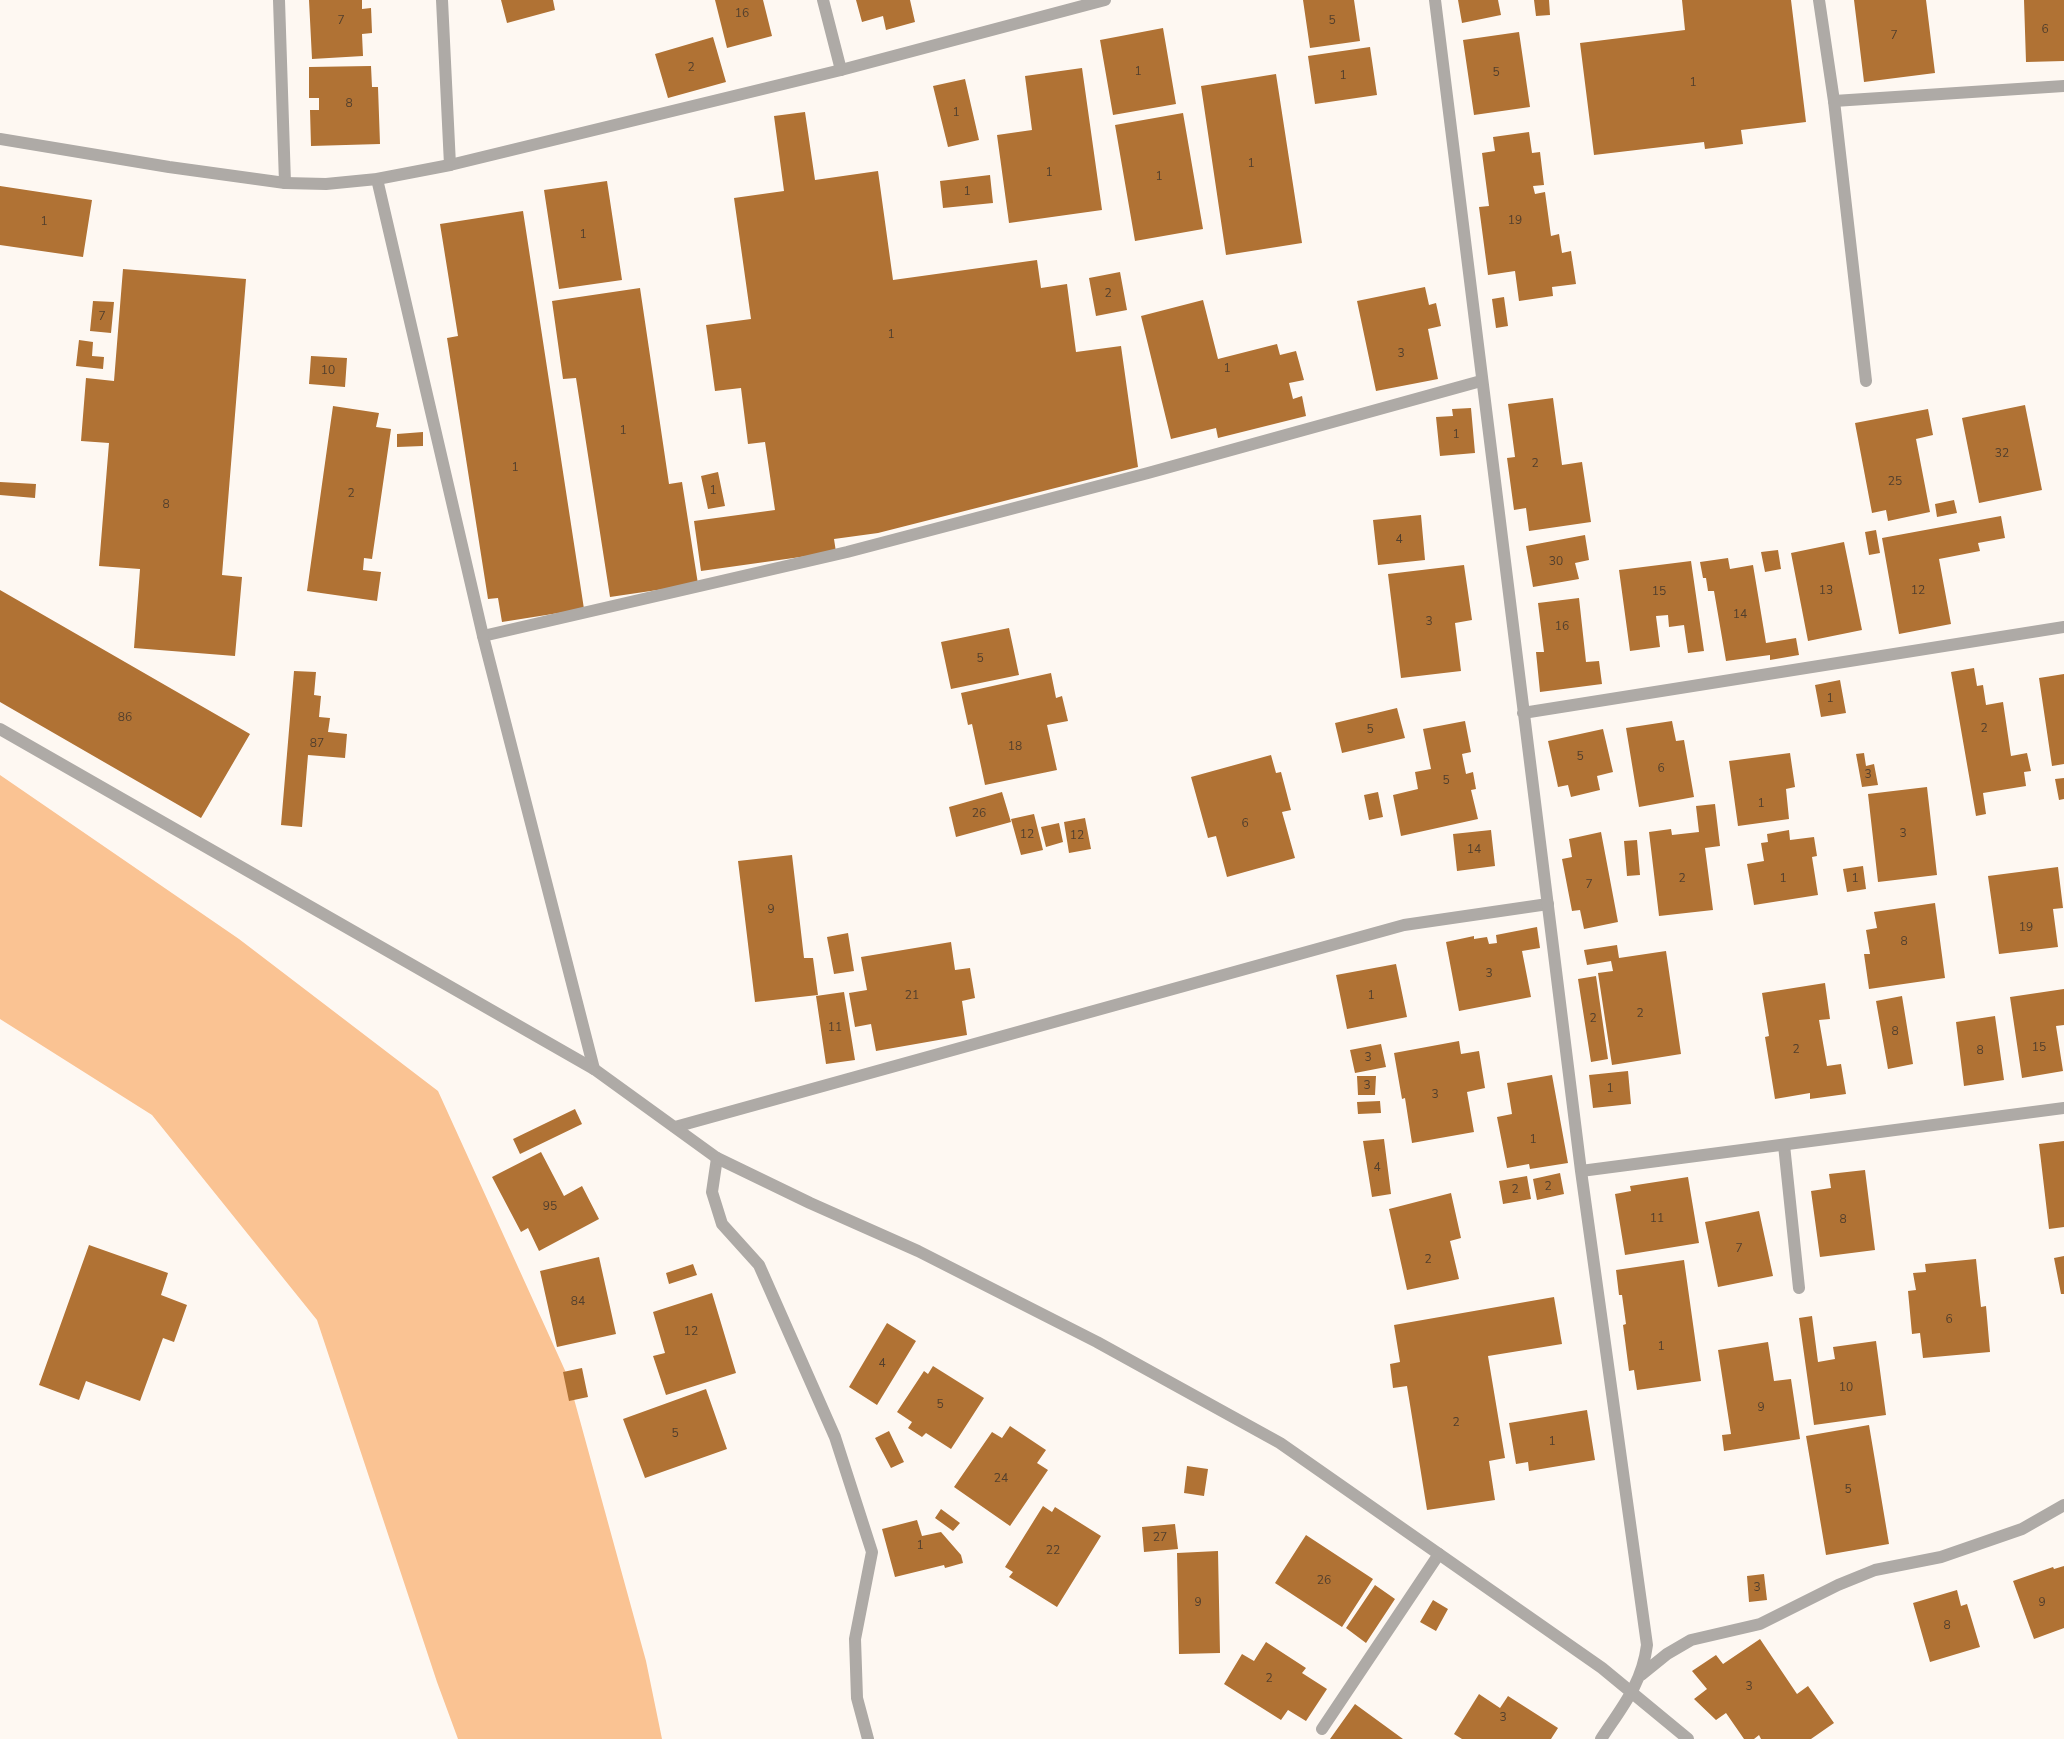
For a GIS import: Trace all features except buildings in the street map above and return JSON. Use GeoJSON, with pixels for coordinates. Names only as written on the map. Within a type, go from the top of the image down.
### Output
{"type":"FeatureCollection","features":[{"type":"Feature","properties":{"kind":"street"},"geometry":{"type":"LineString","coordinates":[[279,0],[286,183]]}},
{"type":"Feature","properties":{"kind":"street"},"geometry":{"type":"LineString","coordinates":[[442,0],[450,165]]}},
{"type":"Feature","properties":{"kind":"street"},"geometry":{"type":"LineString","coordinates":[[823,0],[841,70]]}},
{"type":"Feature","properties":{"kind":"street"},"geometry":{"type":"LineString","coordinates":[[0,139],[169,167],[286,183],[326,184],[377,179],[450,165],[841,70],[1105,0]]}},
{"type":"Feature","properties":{"kind":"street"},"geometry":{"type":"LineString","coordinates":[[1435,0],[1581,1171],[1647,1645],[1641,1675],[1601,1739]]}},
{"type":"Feature","properties":{"kind":"street"},"geometry":{"type":"LineString","coordinates":[[1819,0],[1834,101],[1866,381]]}},
{"type":"Feature","properties":{"kind":"street"},"geometry":{"type":"LineString","coordinates":[[1834,101],[2064,86]]}},
{"type":"Feature","properties":{"kind":"street"},"geometry":{"type":"LineString","coordinates":[[377,179],[482,636],[594,1069]]}},
{"type":"Feature","properties":{"kind":"street"},"geometry":{"type":"LineString","coordinates":[[482,636],[847,552],[1148,473],[1482,381]]}},
{"type":"Feature","properties":{"kind":"street"},"geometry":{"type":"LineString","coordinates":[[1523,713],[2064,627]]}},
{"type":"Feature","properties":{"kind":"street"},"geometry":{"type":"LineString","coordinates":[[0,729],[594,1069],[717,1158],[918,1251],[1097,1342],[1280,1443],[1602,1668],[1688,1739]]}},
{"type":"Feature","properties":{"kind":"street"},"geometry":{"type":"LineString","coordinates":[[675,1127],[1404,926],[1548,904]]}},
{"type":"Feature","properties":{"kind":"street"},"geometry":{"type":"LineString","coordinates":[[1581,1171],[2064,1108]]}},
{"type":"Feature","properties":{"kind":"street"},"geometry":{"type":"LineString","coordinates":[[1784,1145],[1799,1288]]}},
{"type":"Feature","properties":{"kind":"street"},"geometry":{"type":"LineString","coordinates":[[717,1158],[712,1192],[722,1224],[759,1264],[835,1437],[872,1552],[855,1639],[857,1698],[868,1739]]}},
{"type":"Feature","properties":{"kind":"street"},"geometry":{"type":"LineString","coordinates":[[1641,1675],[1667,1654],[1691,1640],[1760,1624],[1838,1585],[1875,1570],[1941,1557],[2022,1528],[2064,1505]]}},
{"type":"Feature","properties":{"kind":"street"},"geometry":{"type":"LineString","coordinates":[[1322,1729],[1439,1554]]}},
{"type":"Feature","properties":{"kind":"shaded area"},"geometry":{"type":"Polygon","coordinates":[[[0,775],[239,939],[438,1091],[568,1377],[646,1661],[662,1739],[458,1739],[437,1682],[317,1320],[152,1115],[0,1019],[0,775]]]}}]}
